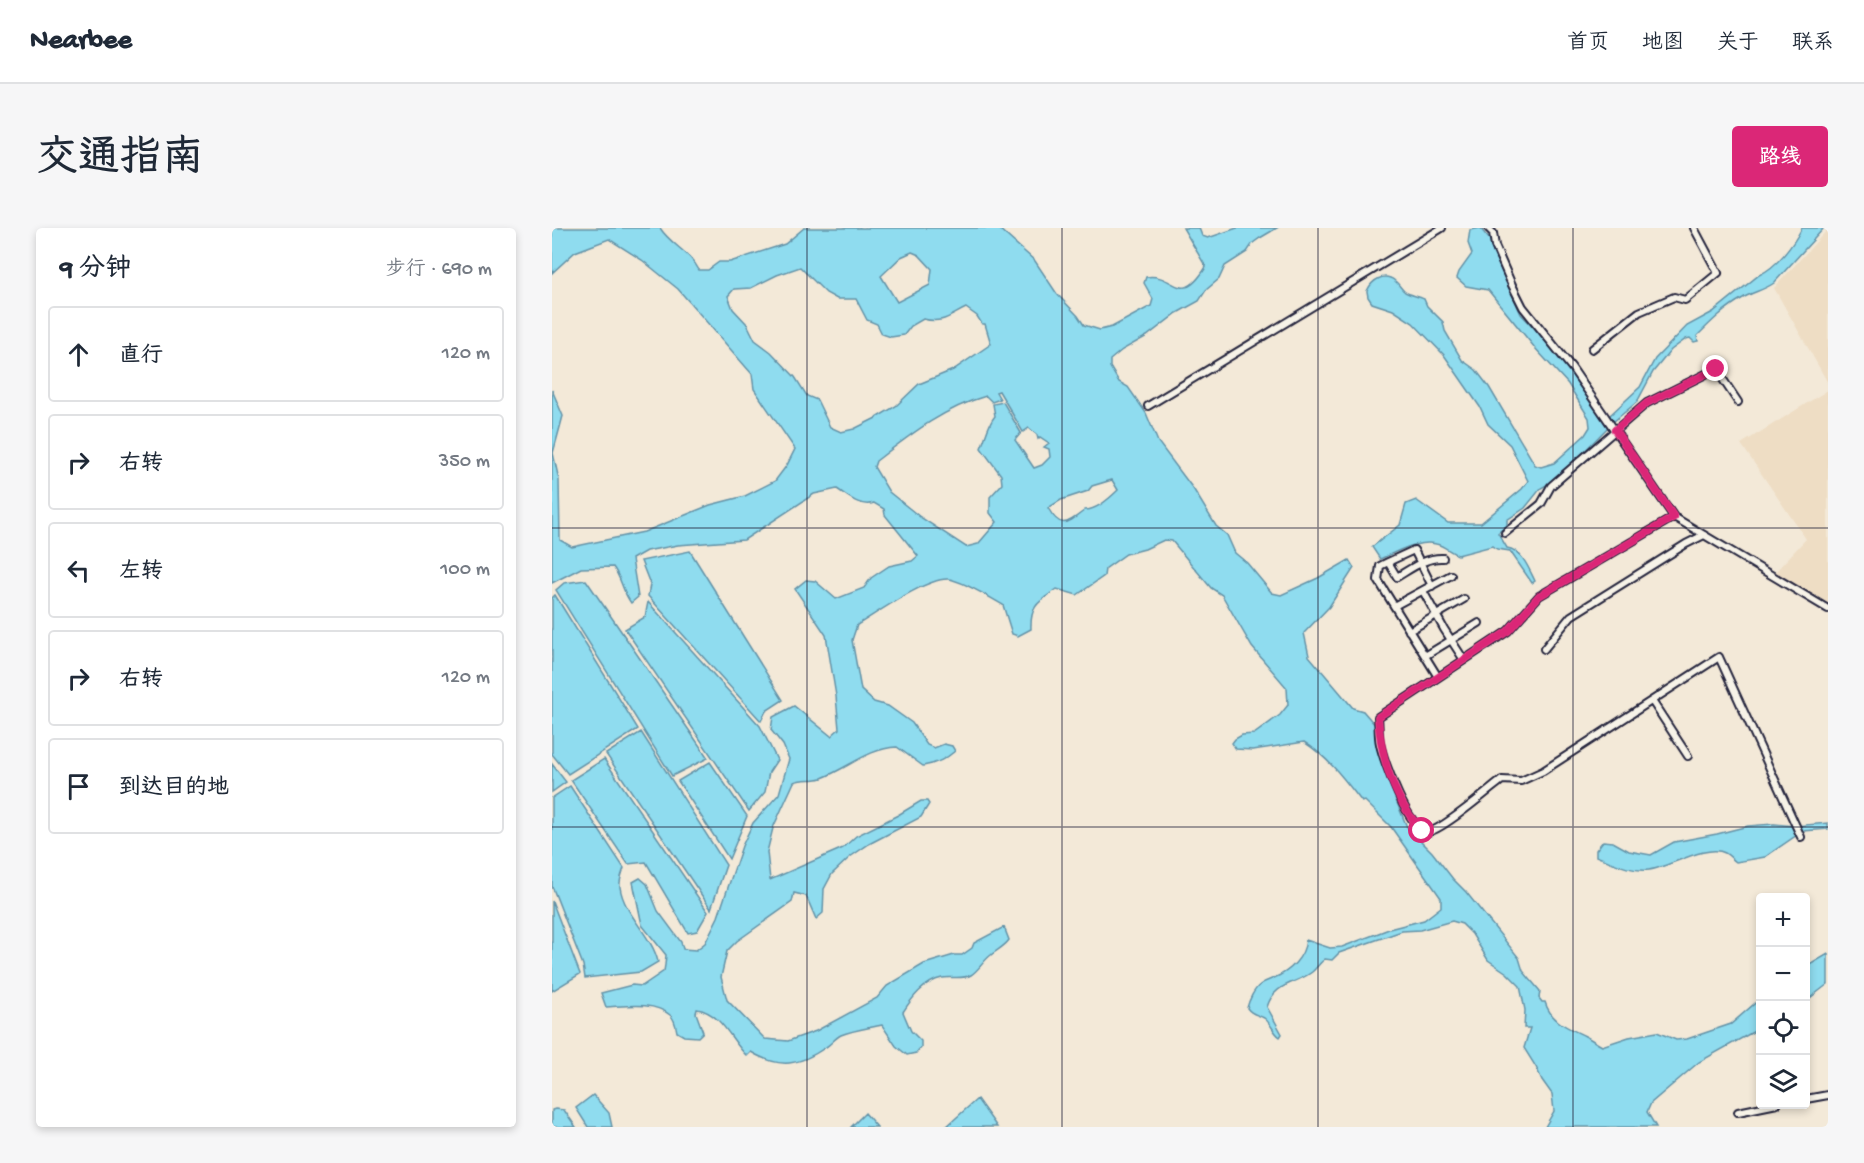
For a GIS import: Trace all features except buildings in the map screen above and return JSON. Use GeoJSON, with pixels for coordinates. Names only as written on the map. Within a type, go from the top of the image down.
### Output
{"type":"FeatureCollection","features":[{"type":"Feature","properties":{"kind":"street"},"geometry":{"type":"LineString","coordinates":[[1148,406],[1442,228]]}},
{"type":"Feature","properties":{"kind":"street"},"geometry":{"type":"LineString","coordinates":[[1488,228],[1493,233],[1495,246],[1524,307],[1572,368],[1674,517],[1828,609]]}},
{"type":"Feature","properties":{"kind":"street"},"geometry":{"type":"LineString","coordinates":[[1592,349],[1639,312],[1674,297],[1685,300],[1718,273],[1694,228]]}},
{"type":"Feature","properties":{"kind":"street"},"geometry":{"type":"LineString","coordinates":[[1505,533],[1541,504],[1551,486],[1613,428],[1647,403],[1716,369],[1738,402]]}},
{"type":"Feature","properties":{"kind":"street"},"geometry":{"type":"LineString","coordinates":[[1674,517],[1539,596],[1508,631],[1378,717],[1380,744],[1395,789],[1412,819],[1425,832],[1442,826],[1502,780],[1521,781],[1543,771],[1719,657],[1800,836]]}},
{"type":"Feature","properties":{"kind":"street"},"geometry":{"type":"LineString","coordinates":[[1544,649],[1571,616],[1704,535]]}},
{"type":"Feature","properties":{"kind":"street"},"geometry":{"type":"LineString","coordinates":[[1432,585],[1414,550],[1380,566],[1378,580],[1438,677]]}},
{"type":"Feature","properties":{"kind":"street"},"geometry":{"type":"LineString","coordinates":[[1388,562],[1397,577],[1432,557],[1443,558]]}},
{"type":"Feature","properties":{"kind":"street"},"geometry":{"type":"LineString","coordinates":[[1394,606],[1451,575]]}},
{"type":"Feature","properties":{"kind":"street"},"geometry":{"type":"LineString","coordinates":[[1423,591],[1464,660]]}},
{"type":"Feature","properties":{"kind":"street"},"geometry":{"type":"LineString","coordinates":[[1409,631],[1464,599]]}},
{"type":"Feature","properties":{"kind":"street"},"geometry":{"type":"LineString","coordinates":[[1425,656],[1479,623]]}},
{"type":"Feature","properties":{"kind":"street"},"geometry":{"type":"LineString","coordinates":[[1652,701],[1688,756]]}},
{"type":"Feature","properties":{"kind":"street"},"geometry":{"type":"LineString","coordinates":[[1810,1098],[1828,1095]]}},
{"type":"Feature","properties":{"kind":"street"},"geometry":{"type":"LineString","coordinates":[[1738,1112],[1756,1108]]}},
{"type":"Feature","properties":{"kind":"shaded area"},"geometry":{"type":"Polygon","coordinates":[[[1828,229],[1828,383],[1774,288],[1828,229]]]}},
{"type":"Feature","properties":{"kind":"shaded area"},"geometry":{"type":"Polygon","coordinates":[[[1828,390],[1828,603],[1775,572],[1806,539],[1741,444],[1828,390]]]}},
{"type":"Feature","properties":{"kind":"water"},"geometry":{"type":"Polygon","coordinates":[[[552,228],[660,228],[691,258],[699,270],[708,270],[719,262],[730,262],[785,244],[804,228],[998,228],[1035,261],[1057,294],[1084,325],[1100,330],[1112,327],[1151,306],[1153,299],[1144,283],[1146,277],[1164,279],[1183,287],[1190,286],[1197,279],[1206,267],[1183,228],[1199,228],[1202,236],[1208,238],[1237,228],[1277,228],[1253,243],[1247,252],[1225,266],[1219,279],[1206,290],[1199,301],[1122,350],[1110,360],[1110,367],[1119,382],[1128,387],[1146,413],[1158,442],[1194,490],[1216,526],[1227,535],[1235,553],[1247,563],[1272,593],[1281,595],[1318,578],[1349,560],[1354,568],[1329,607],[1304,633],[1309,656],[1353,708],[1363,711],[1376,726],[1377,744],[1407,827],[1432,852],[1519,958],[1523,971],[1540,991],[1539,998],[1545,1002],[1552,1015],[1567,1027],[1602,1046],[1629,1037],[1657,1032],[1676,1040],[1687,1039],[1731,1024],[1756,1002],[1756,1030],[1699,1062],[1651,1103],[1647,1112],[1656,1127],[1545,1127],[1554,1111],[1552,1094],[1524,1048],[1530,1028],[1524,1028],[1525,1010],[1520,986],[1507,973],[1488,960],[1472,934],[1462,924],[1452,921],[1420,930],[1402,931],[1339,953],[1332,960],[1325,959],[1306,976],[1280,988],[1267,1007],[1282,1034],[1280,1037],[1266,1020],[1247,1008],[1258,986],[1286,972],[1296,963],[1303,952],[1306,940],[1330,948],[1342,947],[1389,929],[1424,920],[1441,907],[1441,898],[1391,827],[1365,801],[1362,802],[1336,769],[1313,748],[1304,742],[1253,750],[1236,749],[1232,743],[1235,739],[1242,735],[1254,734],[1280,715],[1288,705],[1287,688],[1252,647],[1222,595],[1211,588],[1172,541],[1164,540],[1145,549],[1126,554],[1105,569],[1104,576],[1077,595],[1057,589],[1034,609],[1031,629],[1018,636],[1012,634],[1003,605],[968,586],[948,579],[927,584],[915,590],[857,625],[852,640],[861,690],[874,702],[888,706],[912,723],[927,745],[934,748],[944,744],[952,746],[955,751],[940,761],[923,766],[897,747],[887,748],[822,778],[794,782],[773,828],[767,852],[770,880],[843,848],[856,836],[921,801],[927,801],[929,804],[921,817],[869,844],[850,857],[832,874],[824,889],[823,913],[816,919],[806,896],[794,893],[792,902],[737,941],[727,951],[721,977],[727,1000],[765,1039],[788,1041],[816,1031],[877,998],[887,986],[924,964],[954,955],[962,955],[972,948],[974,943],[1004,927],[1009,940],[988,957],[974,973],[930,983],[919,991],[903,1012],[911,1031],[921,1041],[921,1047],[916,1053],[907,1055],[896,1046],[882,1025],[841,1035],[807,1058],[780,1063],[751,1052],[747,1056],[720,1022],[706,1012],[697,1009],[696,1013],[703,1032],[698,1037],[684,1036],[677,1032],[672,1017],[656,1008],[640,1005],[606,1007],[601,993],[632,985],[642,986],[664,971],[666,955],[642,925],[633,882],[640,878],[647,884],[658,911],[681,942],[683,949],[696,950],[705,943],[718,917],[742,846],[753,823],[779,794],[789,759],[783,745],[771,730],[773,717],[794,706],[831,736],[839,729],[826,635],[795,589],[806,580],[815,581],[836,599],[864,588],[871,578],[889,566],[912,561],[918,556],[885,515],[884,509],[874,503],[859,503],[837,489],[814,494],[744,540],[678,545],[646,551],[632,559],[638,597],[631,603],[613,567],[581,568],[552,583],[552,390],[563,416],[553,453],[559,480],[560,540],[572,547],[644,532],[710,505],[745,496],[775,481],[795,449],[754,389],[752,374],[678,289],[642,260],[609,239],[575,252],[552,273],[552,228]],[[912,252],[901,257],[881,276],[897,302],[930,285],[932,269],[919,255],[912,252]],[[800,267],[751,288],[734,289],[728,296],[733,309],[747,324],[755,340],[771,352],[795,377],[807,396],[817,400],[830,427],[841,432],[854,429],[876,418],[896,406],[919,384],[953,370],[991,344],[985,324],[982,324],[977,316],[966,308],[941,320],[923,319],[911,326],[904,335],[891,337],[882,334],[877,324],[867,320],[856,299],[837,299],[826,293],[800,267]],[[999,391],[996,392],[1000,399],[992,402],[986,396],[971,401],[928,423],[876,461],[874,467],[889,492],[920,517],[966,547],[978,544],[997,522],[990,513],[990,497],[1002,484],[1001,475],[981,448],[995,416],[993,404],[1003,402],[1021,433],[1015,440],[1034,468],[1042,465],[1050,457],[1049,449],[1044,447],[1049,443],[1040,437],[1038,439],[1029,428],[1023,432],[999,391]],[[1112,480],[1092,486],[1088,491],[1061,500],[1048,508],[1057,520],[1069,521],[1085,510],[1098,506],[1118,490],[1112,480]]]}},
{"type":"Feature","properties":{"kind":"water"},"geometry":{"type":"Polygon","coordinates":[[[1480,228],[1490,240],[1493,252],[1521,314],[1557,352],[1605,418],[1640,387],[1655,359],[1687,326],[1713,312],[1772,267],[1789,248],[1802,228],[1824,228],[1774,283],[1743,298],[1724,311],[1697,336],[1698,341],[1686,339],[1671,350],[1653,372],[1637,402],[1613,422],[1568,468],[1541,488],[1525,508],[1507,520],[1507,525],[1498,533],[1507,548],[1517,552],[1524,561],[1535,581],[1532,583],[1510,551],[1492,546],[1458,555],[1439,545],[1422,543],[1380,559],[1372,547],[1400,525],[1406,504],[1416,500],[1448,523],[1481,523],[1522,489],[1528,481],[1510,445],[1488,424],[1480,407],[1444,355],[1413,323],[1393,310],[1372,303],[1367,291],[1379,278],[1391,278],[1405,292],[1424,299],[1427,306],[1443,322],[1445,331],[1462,360],[1476,370],[1489,387],[1535,465],[1541,467],[1554,463],[1585,435],[1590,427],[1589,418],[1568,384],[1488,290],[1466,286],[1457,278],[1472,254],[1468,243],[1470,230],[1480,228]]]}},
{"type":"Feature","properties":{"kind":"water"},"geometry":{"type":"Polygon","coordinates":[[[690,551],[783,700],[766,711],[761,721],[648,596],[650,584],[641,561],[690,551]]]}},
{"type":"Feature","properties":{"kind":"water"},"geometry":{"type":"Polygon","coordinates":[[[586,580],[708,758],[672,776],[556,590],[564,583],[586,580]]]}},
{"type":"Feature","properties":{"kind":"water"},"geometry":{"type":"Polygon","coordinates":[[[555,595],[638,729],[568,774],[552,754],[552,598],[555,595]]]}},
{"type":"Feature","properties":{"kind":"water"},"geometry":{"type":"Polygon","coordinates":[[[648,602],[760,726],[777,760],[769,772],[765,792],[749,811],[625,629],[645,617],[648,602]]]}},
{"type":"Feature","properties":{"kind":"water"},"geometry":{"type":"Polygon","coordinates":[[[641,732],[726,865],[711,909],[606,754],[641,732]]]}},
{"type":"Feature","properties":{"kind":"water"},"geometry":{"type":"Polygon","coordinates":[[[604,759],[708,912],[697,931],[688,933],[646,862],[628,864],[571,780],[604,759]]]}},
{"type":"Feature","properties":{"kind":"water"},"geometry":{"type":"Polygon","coordinates":[[[710,762],[747,816],[729,859],[678,781],[710,762]]]}},
{"type":"Feature","properties":{"kind":"water"},"geometry":{"type":"Polygon","coordinates":[[[552,764],[566,782],[552,792],[552,764]]]}},
{"type":"Feature","properties":{"kind":"water"},"geometry":{"type":"Polygon","coordinates":[[[570,786],[624,868],[620,885],[623,897],[655,952],[658,962],[641,972],[585,978],[583,965],[552,886],[552,798],[570,786]]]}},
{"type":"Feature","properties":{"kind":"water"},"geometry":{"type":"Polygon","coordinates":[[[1828,823],[1828,829],[1803,831],[1765,857],[1736,862],[1725,853],[1708,851],[1657,868],[1635,870],[1596,856],[1596,850],[1603,841],[1613,842],[1629,851],[1651,855],[1674,842],[1748,826],[1828,823]]]}},
{"type":"Feature","properties":{"kind":"water"},"geometry":{"type":"Polygon","coordinates":[[[552,901],[580,974],[552,991],[552,901]]]}},
{"type":"Feature","properties":{"kind":"water"},"geometry":{"type":"Polygon","coordinates":[[[1828,954],[1828,984],[1810,998],[1810,965],[1828,954]]]}},
{"type":"Feature","properties":{"kind":"water"},"geometry":{"type":"Polygon","coordinates":[[[593,1095],[609,1113],[612,1127],[588,1127],[576,1108],[593,1095]]]}},
{"type":"Feature","properties":{"kind":"water"},"geometry":{"type":"Polygon","coordinates":[[[977,1099],[997,1127],[946,1127],[977,1099]]]}},
{"type":"Feature","properties":{"kind":"water"},"geometry":{"type":"Polygon","coordinates":[[[552,1110],[564,1110],[576,1127],[552,1127],[552,1110]]]}},
{"type":"Feature","properties":{"kind":"water"},"geometry":{"type":"Polygon","coordinates":[[[865,1113],[877,1127],[851,1127],[865,1113]]]}},
{"type":"Feature","properties":{"kind":"route"},"geometry":{"type":"LineString","coordinates":[[1422,831],[1412,819],[1395,789],[1380,744],[1378,717],[1508,631],[1539,596],[1674,517],[1615,430],[1647,403],[1716,369]]}}]}
